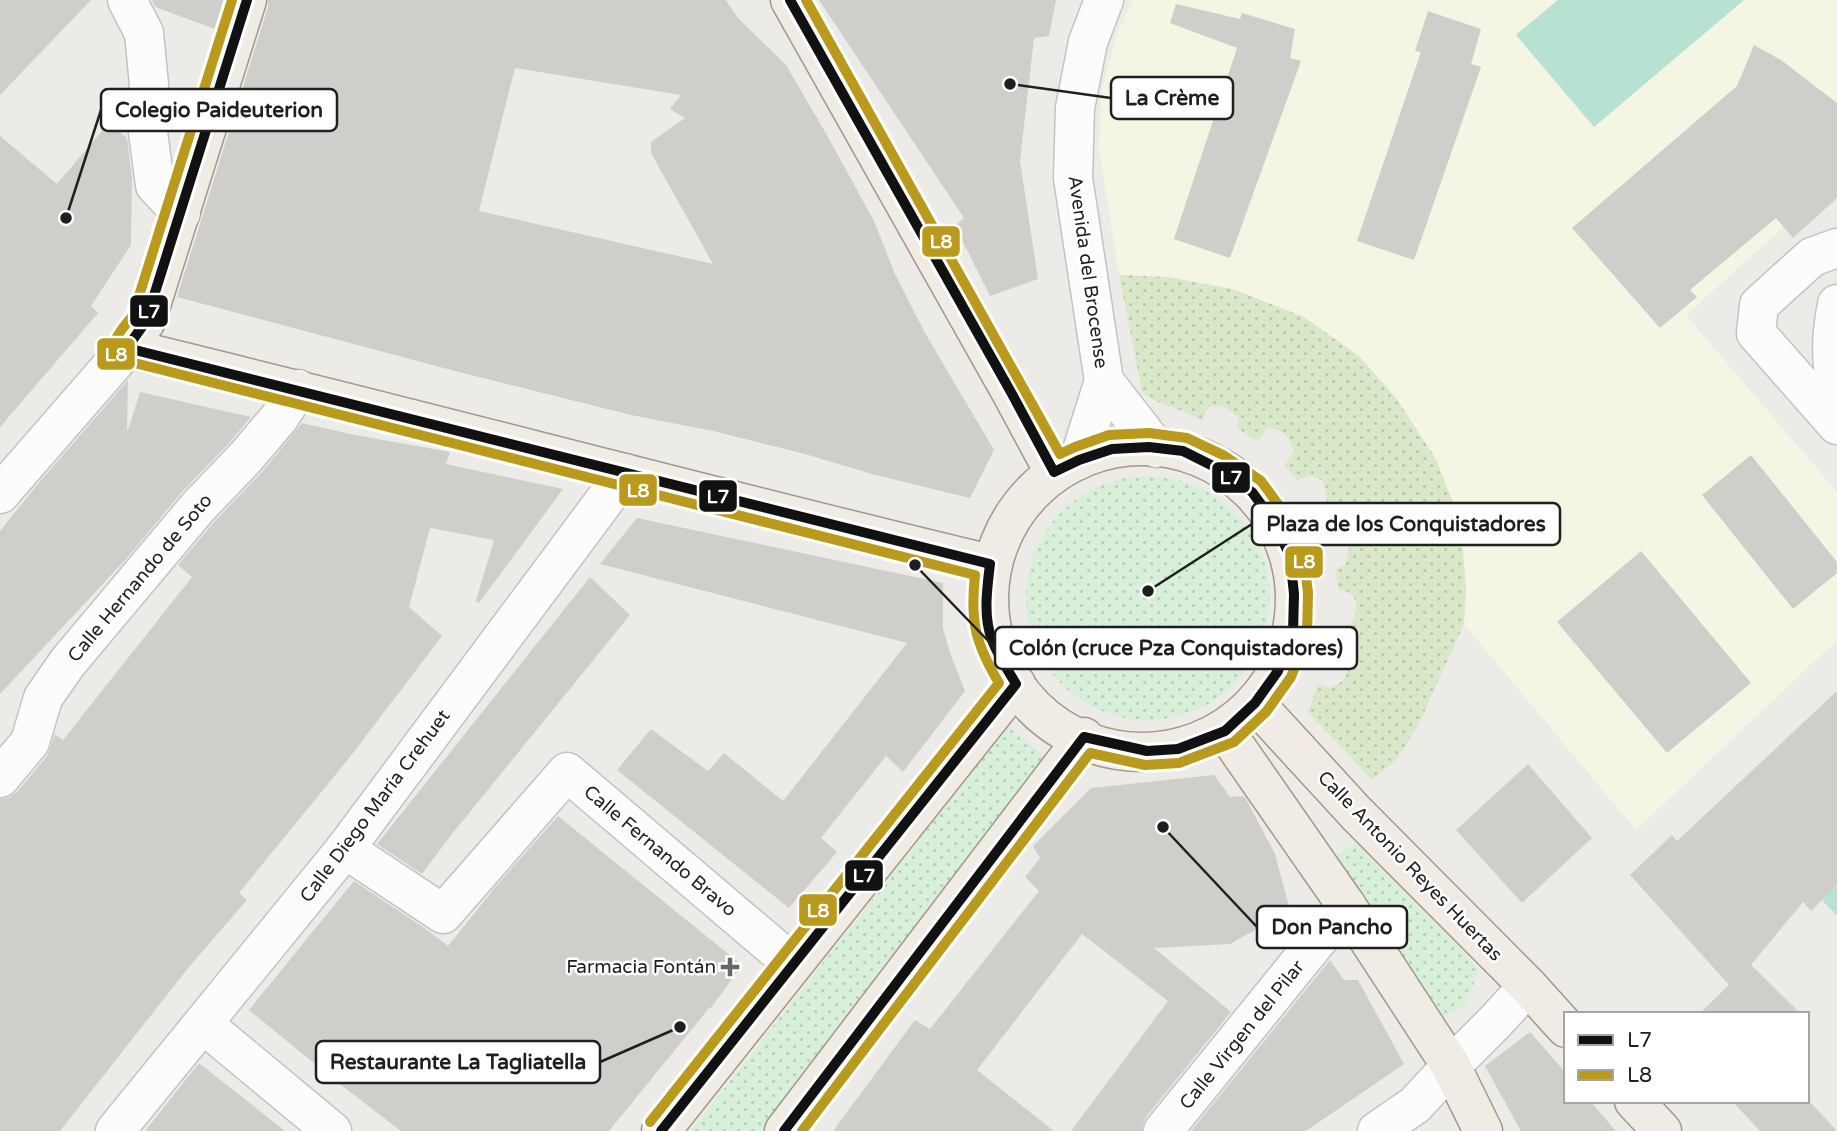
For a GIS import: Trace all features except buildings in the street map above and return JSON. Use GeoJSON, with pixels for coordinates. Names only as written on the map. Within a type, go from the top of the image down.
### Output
{"type":"FeatureCollection","features":[{"type":"Feature","properties":{"kind":"main road"},"geometry":{"type":"LineString","coordinates":[[247,0],[146,321],[128,348],[990,564]]}},
{"type":"Feature","properties":{"kind":"main road"},"geometry":{"type":"LineString","coordinates":[[790,0],[1012,394],[1066,466]]}},
{"type":"Feature","properties":{"kind":"main road"},"geometry":{"type":"LineString","coordinates":[[1156,448],[1183,452],[1217,468],[1252,492],[1274,522],[1290,556],[1294,594],[1293,633],[1278,671],[1255,703],[1225,731],[1178,749],[1147,751],[1084,737],[1032,704],[998,655],[988,625],[987,594],[990,564],[1002,537],[1039,483],[1066,466],[1112,449],[1156,448]]}},
{"type":"Feature","properties":{"kind":"main road"},"geometry":{"type":"LineString","coordinates":[[661,1131],[1016,684]]}},
{"type":"Feature","properties":{"kind":"main road","name":"Calle Antonio Reyes Huertas"},"geometry":{"type":"LineString","coordinates":[[1255,703],[1356,813],[1564,1026]]}},
{"type":"Feature","properties":{"kind":"main road"},"geometry":{"type":"LineString","coordinates":[[1225,731],[1346,905],[1451,1066],[1483,1131]]}},
{"type":"Feature","properties":{"kind":"main road"},"geometry":{"type":"LineString","coordinates":[[784,1131],[1084,737]]}},
{"type":"Feature","properties":{"kind":"main road"},"geometry":{"type":"LineString","coordinates":[[1636,1103],[1662,1131]]}},
{"type":"Feature","properties":{"kind":"street"},"geometry":{"type":"LineString","coordinates":[[127,0],[144,33],[149,85],[148,132],[155,185],[181,213]]}},
{"type":"Feature","properties":{"kind":"street","name":"Avenida del Brocense"},"geometry":{"type":"LineString","coordinates":[[1104,0],[1088,42],[1075,108],[1073,178],[1104,381],[1156,448]]}},
{"type":"Feature","properties":{"kind":"street"},"geometry":{"type":"LineString","coordinates":[[1837,247],[1812,257],[1759,305],[1756,333],[1837,425]]}},
{"type":"Feature","properties":{"kind":"street"},"geometry":{"type":"LineString","coordinates":[[1837,304],[1831,337],[1837,391]]}},
{"type":"Feature","properties":{"kind":"street"},"geometry":{"type":"LineString","coordinates":[[0,494],[128,348]]}},
{"type":"Feature","properties":{"kind":"street","name":"Avenida del Brocense"},"geometry":{"type":"LineString","coordinates":[[1066,466],[1104,381]]}},
{"type":"Feature","properties":{"kind":"street","name":"Calle Hernando de Soto"},"geometry":{"type":"LineString","coordinates":[[0,778],[30,742],[43,698],[68,662],[198,508],[279,418],[298,389]]}},
{"type":"Feature","properties":{"kind":"street","name":"Calle Diego María Crehuet"},"geometry":{"type":"LineString","coordinates":[[115,1131],[345,849],[625,473]]}},
{"type":"Feature","properties":{"kind":"street","name":"Calle Fernando Bravo"},"geometry":{"type":"LineString","coordinates":[[345,849],[443,914],[567,772],[793,964]]}},
{"type":"Feature","properties":{"kind":"street","name":"Calle Virgen del Pilar"},"geometry":{"type":"LineString","coordinates":[[1163,1131],[1346,905]]}},
{"type":"Feature","properties":{"kind":"street"},"geometry":{"type":"LineString","coordinates":[[1377,1131],[1415,1105],[1528,986]]}},
{"type":"Feature","properties":{"kind":"street"},"geometry":{"type":"LineString","coordinates":[[203,1024],[332,1131]]}},
{"type":"Feature","properties":{"kind":"shaded area"},"geometry":{"type":"Polygon","coordinates":[[[1133,0],[1837,0],[1837,196],[1813,201],[1686,315],[1837,492],[1837,640],[1636,830],[1464,624],[1466,589],[1436,459],[1396,398],[1359,356],[1233,289],[1167,277],[1119,275],[1099,148],[1102,88],[1118,32],[1133,0]]]}},
{"type":"Feature","properties":{"kind":"green space"},"geometry":{"type":"Polygon","coordinates":[[[1558,0],[1744,0],[1594,127],[1516,35],[1558,0]]]}},
{"type":"Feature","properties":{"kind":"green space"},"geometry":{"type":"Polygon","coordinates":[[[1119,275],[1167,277],[1233,289],[1304,317],[1359,356],[1396,398],[1436,459],[1461,523],[1466,589],[1464,624],[1419,724],[1396,760],[1372,780],[1308,712],[1318,684],[1330,688],[1346,676],[1347,657],[1340,650],[1331,647],[1334,630],[1345,629],[1349,625],[1356,608],[1352,595],[1338,589],[1336,569],[1345,565],[1348,555],[1347,542],[1338,531],[1327,533],[1317,512],[1327,505],[1324,484],[1312,476],[1297,480],[1284,466],[1294,451],[1281,431],[1267,429],[1258,442],[1237,428],[1239,420],[1225,408],[1207,408],[1203,421],[1154,400],[1142,391],[1119,275]]]}},
{"type":"Feature","properties":{"kind":"green space"},"geometry":{"type":"Polygon","coordinates":[[[1148,476],[1172,478],[1195,485],[1234,512],[1261,551],[1268,574],[1268,622],[1261,645],[1234,684],[1195,711],[1172,718],[1148,720],[1124,718],[1101,711],[1062,684],[1035,645],[1028,622],[1026,598],[1028,574],[1035,551],[1062,512],[1101,485],[1124,478],[1148,476]]]}},
{"type":"Feature","properties":{"kind":"green space"},"geometry":{"type":"Polygon","coordinates":[[[1008,726],[1045,756],[767,1131],[691,1131],[1008,726]]]}},
{"type":"Feature","properties":{"kind":"green space"},"geometry":{"type":"Polygon","coordinates":[[[1366,834],[1479,971],[1465,1005],[1431,1025],[1328,862],[1366,834]]]}},
{"type":"Feature","properties":{"kind":"green space"},"geometry":{"type":"Polygon","coordinates":[[[1837,885],[1837,916],[1822,900],[1837,885]]]}},
{"type":"Feature","properties":{"kind":"transit line","name":"L8"},"geometry":{"type":"LineString","coordinates":[[232,0],[133,315],[115,342],[115,353],[119,359],[975,575],[973,606],[976,631],[984,656],[999,683],[650,1122]]}},
{"type":"Feature","properties":{"kind":"transit line","name":"L7"},"geometry":{"type":"LineString","coordinates":[[247,0],[146,321],[127,348],[990,564],[987,622],[997,652],[1016,684],[661,1131]]}},
{"type":"Feature","properties":{"kind":"transit line","name":"L7"},"geometry":{"type":"LineString","coordinates":[[784,1131],[1084,737],[1147,751],[1178,749],[1225,731],[1255,703],[1278,671],[1293,633],[1294,594],[1290,556],[1274,522],[1252,492],[1217,468],[1183,451],[1149,447],[1112,449],[1054,472],[790,0]]}},
{"type":"Feature","properties":{"kind":"transit line","name":"L8"},"geometry":{"type":"LineString","coordinates":[[802,1131],[1090,753],[1145,765],[1179,763],[1234,742],[1266,712],[1291,677],[1307,636],[1308,593],[1303,551],[1286,515],[1261,481],[1223,455],[1187,438],[1149,433],[1109,435],[1060,454],[806,0]]}},
{"type":"Feature","properties":{"kind":"place","name":"La Crème"},"geometry":{"type":"Point","coordinates":[1010,84]}},
{"type":"Feature","properties":{"kind":"place","name":"Colegio Paideuterion"},"geometry":{"type":"Point","coordinates":[66,218]}},
{"type":"Feature","properties":{"kind":"place","name":"Colón (cruce Pza Conquistadores)"},"geometry":{"type":"Point","coordinates":[915,565]}},
{"type":"Feature","properties":{"kind":"place","name":"Plaza de los Conquistadores"},"geometry":{"type":"Point","coordinates":[1148,591]}},
{"type":"Feature","properties":{"kind":"place","name":"Don Pancho"},"geometry":{"type":"Point","coordinates":[1163,827]}},
{"type":"Feature","properties":{"kind":"place","name":"Farmacia Fontán"},"geometry":{"type":"Point","coordinates":[730,967]}},
{"type":"Feature","properties":{"kind":"place","name":"Restaurante La Tagliatella"},"geometry":{"type":"Point","coordinates":[680,1027]}}]}
